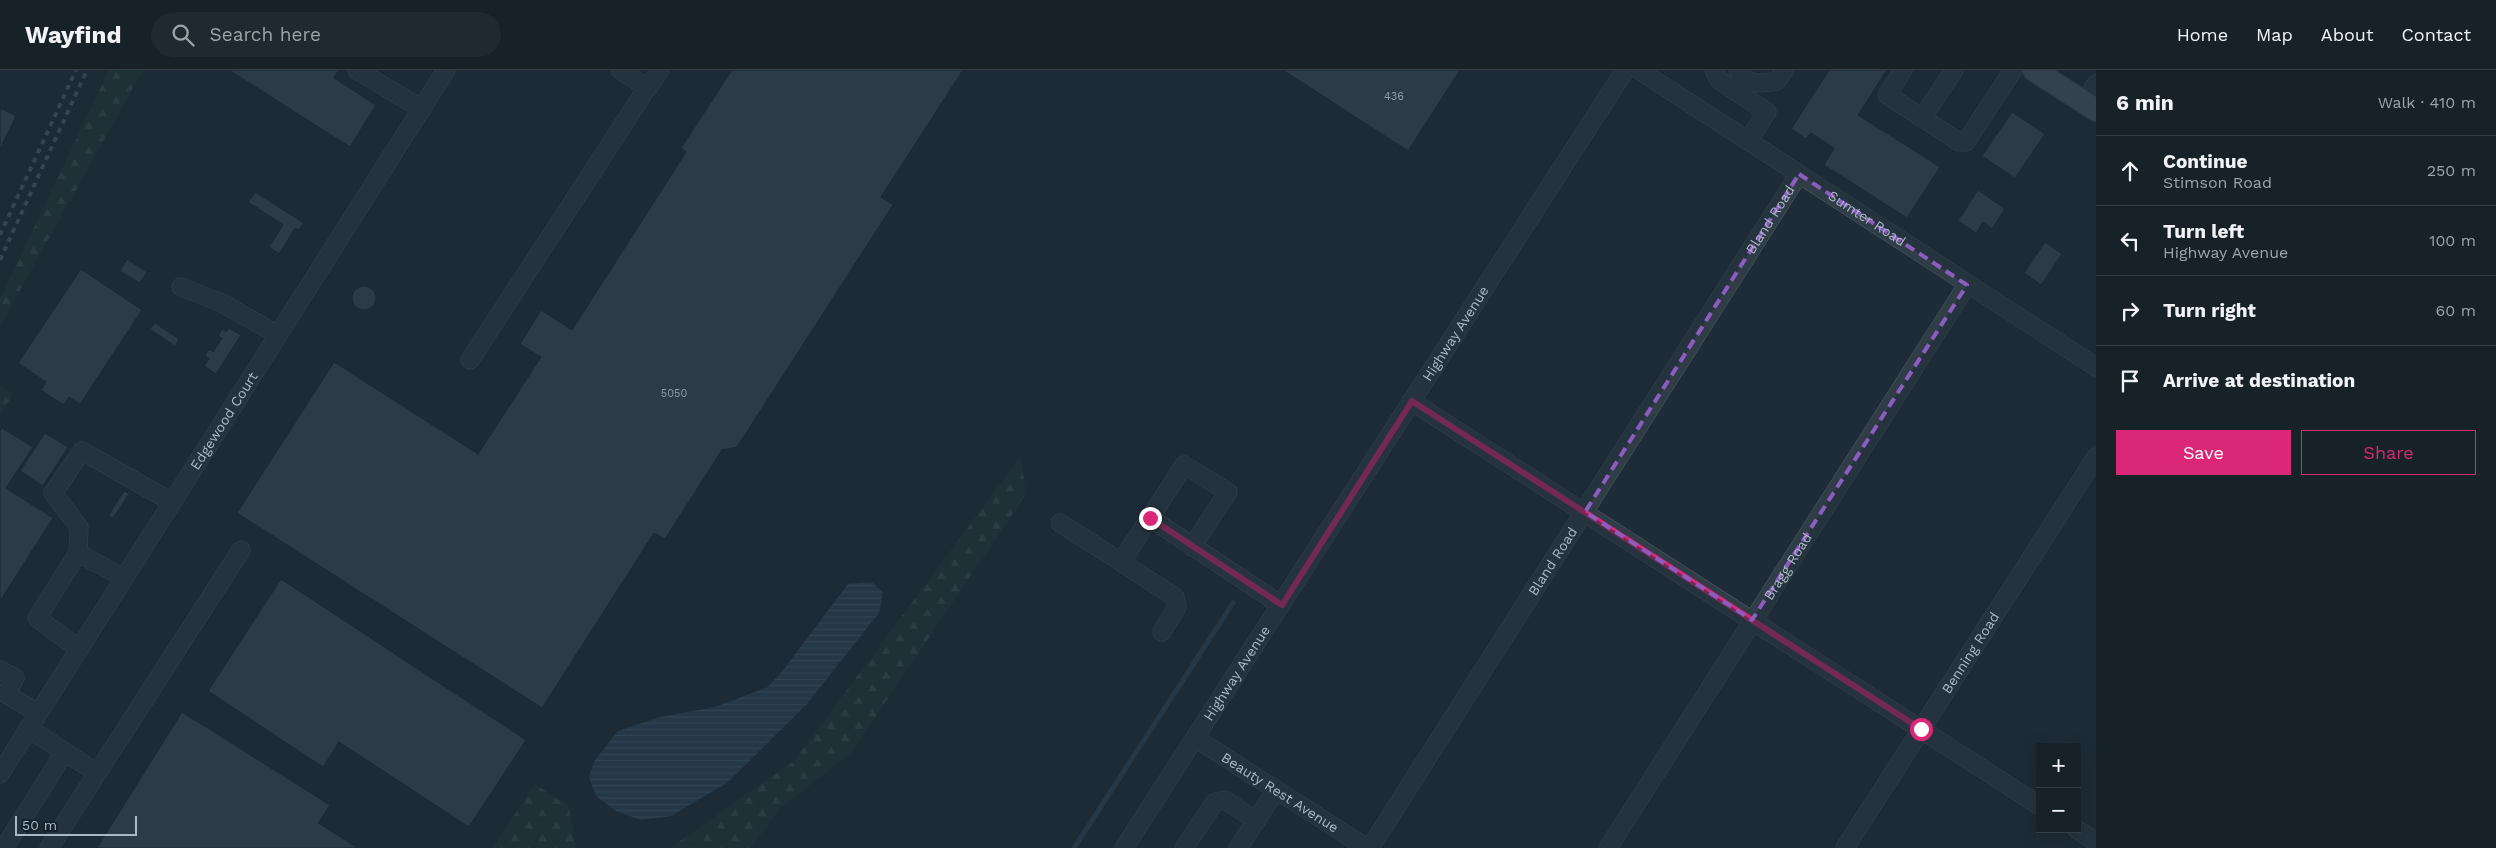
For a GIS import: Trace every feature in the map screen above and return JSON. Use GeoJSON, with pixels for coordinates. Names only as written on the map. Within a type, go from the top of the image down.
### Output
{"type":"FeatureCollection","features":[{"type":"Feature","properties":{"kind":"main road"},"geometry":{"type":"LineString","coordinates":[[2034,70],[2092,99]]}},
{"type":"Feature","properties":{"kind":"street"},"geometry":{"type":"LineString","coordinates":[[357,70],[422,109]]}},
{"type":"Feature","properties":{"kind":"street","name":"Edgewood Court"},"geometry":{"type":"LineString","coordinates":[[0,774],[446,70]]}},
{"type":"Feature","properties":{"kind":"street"},"geometry":{"type":"LineString","coordinates":[[620,70],[647,88]]}},
{"type":"Feature","properties":{"kind":"street"},"geometry":{"type":"LineString","coordinates":[[470,360],[660,70]]}},
{"type":"Feature","properties":{"kind":"street","name":"Highway Avenue"},"geometry":{"type":"LineString","coordinates":[[1124,848],[1625,70]]}},
{"type":"Feature","properties":{"kind":"street","name":"Sumter Road"},"geometry":{"type":"LineString","coordinates":[[1639,70],[1967,285],[2096,367]]}},
{"type":"Feature","properties":{"kind":"street"},"geometry":{"type":"LineString","coordinates":[[1714,70],[1719,80],[1767,112],[1748,141]]}},
{"type":"Feature","properties":{"kind":"street"},"geometry":{"type":"LineString","coordinates":[[1738,70],[1743,78],[1750,82],[1761,84],[1777,81],[1785,70]]}},
{"type":"Feature","properties":{"kind":"street"},"geometry":{"type":"LineString","coordinates":[[1903,70],[1887,95],[1960,142],[1966,142],[2013,70]]}},
{"type":"Feature","properties":{"kind":"street"},"geometry":{"type":"LineString","coordinates":[[1922,118],[1954,70]]}},
{"type":"Feature","properties":{"kind":"street","name":"Bland Road"},"geometry":{"type":"LineString","coordinates":[[1368,848],[1585,512],[1799,174]]}},
{"type":"Feature","properties":{"kind":"street","name":"Bragg Road"},"geometry":{"type":"LineString","coordinates":[[1608,848],[1967,285]]}},
{"type":"Feature","properties":{"kind":"street"},"geometry":{"type":"LineString","coordinates":[[181,287],[222,303],[278,335]]}},
{"type":"Feature","properties":{"kind":"street"},"geometry":{"type":"LineString","coordinates":[[1412,401],[2036,803]]}},
{"type":"Feature","properties":{"kind":"street"},"geometry":{"type":"LineString","coordinates":[[79,649],[37,618],[78,553],[79,527],[53,492],[82,451],[172,502]]}},
{"type":"Feature","properties":{"kind":"street","name":"Benning Road"},"geometry":{"type":"LineString","coordinates":[[1845,848],[2096,457]]}},
{"type":"Feature","properties":{"kind":"street"},"geometry":{"type":"LineString","coordinates":[[1121,562],[1184,465],[1228,492],[1192,546]]}},
{"type":"Feature","properties":{"kind":"street"},"geometry":{"type":"LineString","coordinates":[[1150,518],[1282,605]]}},
{"type":"Feature","properties":{"kind":"street"},"geometry":{"type":"LineString","coordinates":[[1060,523],[1175,597],[1177,607],[1162,632]]}},
{"type":"Feature","properties":{"kind":"street"},"geometry":{"type":"LineString","coordinates":[[49,848],[241,550]]}},
{"type":"Feature","properties":{"kind":"street"},"geometry":{"type":"LineString","coordinates":[[78,553],[124,578]]}},
{"type":"Feature","properties":{"kind":"street"},"geometry":{"type":"LineString","coordinates":[[0,670],[15,678],[6,694],[38,713]]}},
{"type":"Feature","properties":{"kind":"street"},"geometry":{"type":"LineString","coordinates":[[28,728],[97,773]]}},
{"type":"Feature","properties":{"kind":"street","name":"Beauty Rest Avenue"},"geometry":{"type":"LineString","coordinates":[[1195,738],[1368,848]]}},
{"type":"Feature","properties":{"kind":"street"},"geometry":{"type":"LineString","coordinates":[[4,848],[65,752]]}},
{"type":"Feature","properties":{"kind":"street"},"geometry":{"type":"LineString","coordinates":[[1238,848],[1276,790]]}},
{"type":"Feature","properties":{"kind":"street"},"geometry":{"type":"LineString","coordinates":[[1184,848],[1214,802],[1225,800],[1256,820]]}},
{"type":"Feature","properties":{"kind":"highlighted area"},"geometry":{"type":"Polygon","coordinates":[[[1799,174],[1967,285],[1752,620],[1585,512],[1799,174]]]}},
{"type":"Feature","properties":{"kind":"green space"},"geometry":{"type":"Polygon","coordinates":[[[109,70],[143,70],[0,326],[0,299],[109,70]]]}},
{"type":"Feature","properties":{"kind":"green space"},"geometry":{"type":"Polygon","coordinates":[[[0,385],[13,394],[0,416],[0,385]]]}},
{"type":"Feature","properties":{"kind":"green space"},"geometry":{"type":"Polygon","coordinates":[[[1021,456],[1026,494],[851,753],[779,809],[751,848],[670,848],[794,761],[1021,456]]]}},
{"type":"Feature","properties":{"kind":"green space"},"geometry":{"type":"Polygon","coordinates":[[[535,784],[569,806],[576,848],[492,848],[535,784]]]}},
{"type":"Feature","properties":{"kind":"water"},"geometry":{"type":"Polygon","coordinates":[[[872,582],[883,593],[879,613],[806,705],[727,783],[671,816],[641,820],[616,811],[596,796],[589,777],[595,760],[618,731],[660,717],[715,707],[768,687],[781,673],[848,584],[872,582]]]}},
{"type":"Feature","properties":{"kind":"building"},"geometry":{"type":"Polygon","coordinates":[[[229,70],[337,70],[334,78],[376,105],[350,147],[229,70]]]}},
{"type":"Feature","properties":{"kind":"building"},"geometry":{"type":"Polygon","coordinates":[[[732,70],[963,70],[881,197],[893,205],[737,447],[722,450],[665,539],[654,533],[542,708],[237,513],[334,362],[478,454],[541,357],[520,344],[541,310],[572,330],[686,152],[681,148],[732,70]]]}},
{"type":"Feature","properties":{"kind":"building"},"geometry":{"type":"Polygon","coordinates":[[[1283,70],[1460,70],[1408,151],[1283,70]]]}},
{"type":"Feature","properties":{"kind":"building"},"geometry":{"type":"Polygon","coordinates":[[[1829,70],[1887,70],[1858,115],[1940,167],[1907,218],[1824,165],[1834,148],[1811,133],[1806,139],[1791,129],[1829,70]]]}},
{"type":"Feature","properties":{"kind":"building"},"geometry":{"type":"Polygon","coordinates":[[[0,108],[16,116],[0,149],[0,108]]]}},
{"type":"Feature","properties":{"kind":"building"},"geometry":{"type":"Polygon","coordinates":[[[2012,112],[2045,134],[2015,178],[1982,156],[2012,112]]]}},
{"type":"Feature","properties":{"kind":"building"},"geometry":{"type":"Polygon","coordinates":[[[1978,190],[2005,209],[1992,229],[1983,222],[1976,233],[1958,221],[1978,190]]]}},
{"type":"Feature","properties":{"kind":"building"},"geometry":{"type":"Polygon","coordinates":[[[255,192],[304,223],[299,230],[295,228],[279,254],[269,247],[283,225],[248,202],[255,192]]]}},
{"type":"Feature","properties":{"kind":"building"},"geometry":{"type":"Polygon","coordinates":[[[2045,242],[2062,254],[2041,285],[2024,273],[2045,242]]]}},
{"type":"Feature","properties":{"kind":"building"},"geometry":{"type":"Polygon","coordinates":[[[127,259],[147,272],[140,283],[120,271],[127,259]]]}},
{"type":"Feature","properties":{"kind":"building"},"geometry":{"type":"Polygon","coordinates":[[[81,269],[142,310],[80,404],[69,397],[64,405],[41,390],[46,382],[18,363],[81,269]]]}},
{"type":"Feature","properties":{"kind":"building"},"geometry":{"type":"Polygon","coordinates":[[[364,286],[373,289],[376,298],[373,307],[364,310],[355,307],[352,298],[355,289],[364,286]]]}},
{"type":"Feature","properties":{"kind":"building"},"geometry":{"type":"Polygon","coordinates":[[[155,323],[179,339],[175,346],[150,329],[155,323]]]}},
{"type":"Feature","properties":{"kind":"building"},"geometry":{"type":"Polygon","coordinates":[[[229,328],[241,335],[216,374],[204,366],[209,359],[205,356],[209,349],[213,352],[222,338],[218,336],[222,329],[226,332],[229,328]]]}},
{"type":"Feature","properties":{"kind":"building"},"geometry":{"type":"Polygon","coordinates":[[[2,428],[33,447],[6,488],[53,518],[0,601],[0,431],[2,428]]]}},
{"type":"Feature","properties":{"kind":"building"},"geometry":{"type":"Polygon","coordinates":[[[45,433],[68,447],[43,486],[20,471],[45,433]]]}},
{"type":"Feature","properties":{"kind":"building"},"geometry":{"type":"Polygon","coordinates":[[[124,491],[129,494],[113,518],[108,516],[124,491]]]}},
{"type":"Feature","properties":{"kind":"building"},"geometry":{"type":"Polygon","coordinates":[[[281,579],[526,740],[469,827],[339,742],[323,767],[208,691],[281,579]]]}},
{"type":"Feature","properties":{"kind":"building"},"geometry":{"type":"Polygon","coordinates":[[[182,712],[330,805],[318,823],[358,848],[97,848],[182,712]]]}},
{"type":"Feature","properties":{"kind":"waterway"},"geometry":{"type":"LineString","coordinates":[[1074,848],[1233,603]]}},
{"type":"Feature","properties":{"kind":"railway"},"geometry":{"type":"LineString","coordinates":[[0,235],[76,70]]}},
{"type":"Feature","properties":{"kind":"railway"},"geometry":{"type":"LineString","coordinates":[[0,260],[87,70]]}},
{"type":"Feature","properties":{"kind":"route"},"geometry":{"type":"LineString","coordinates":[[1150,518],[1282,605],[1412,401],[1921,729]]}}]}
